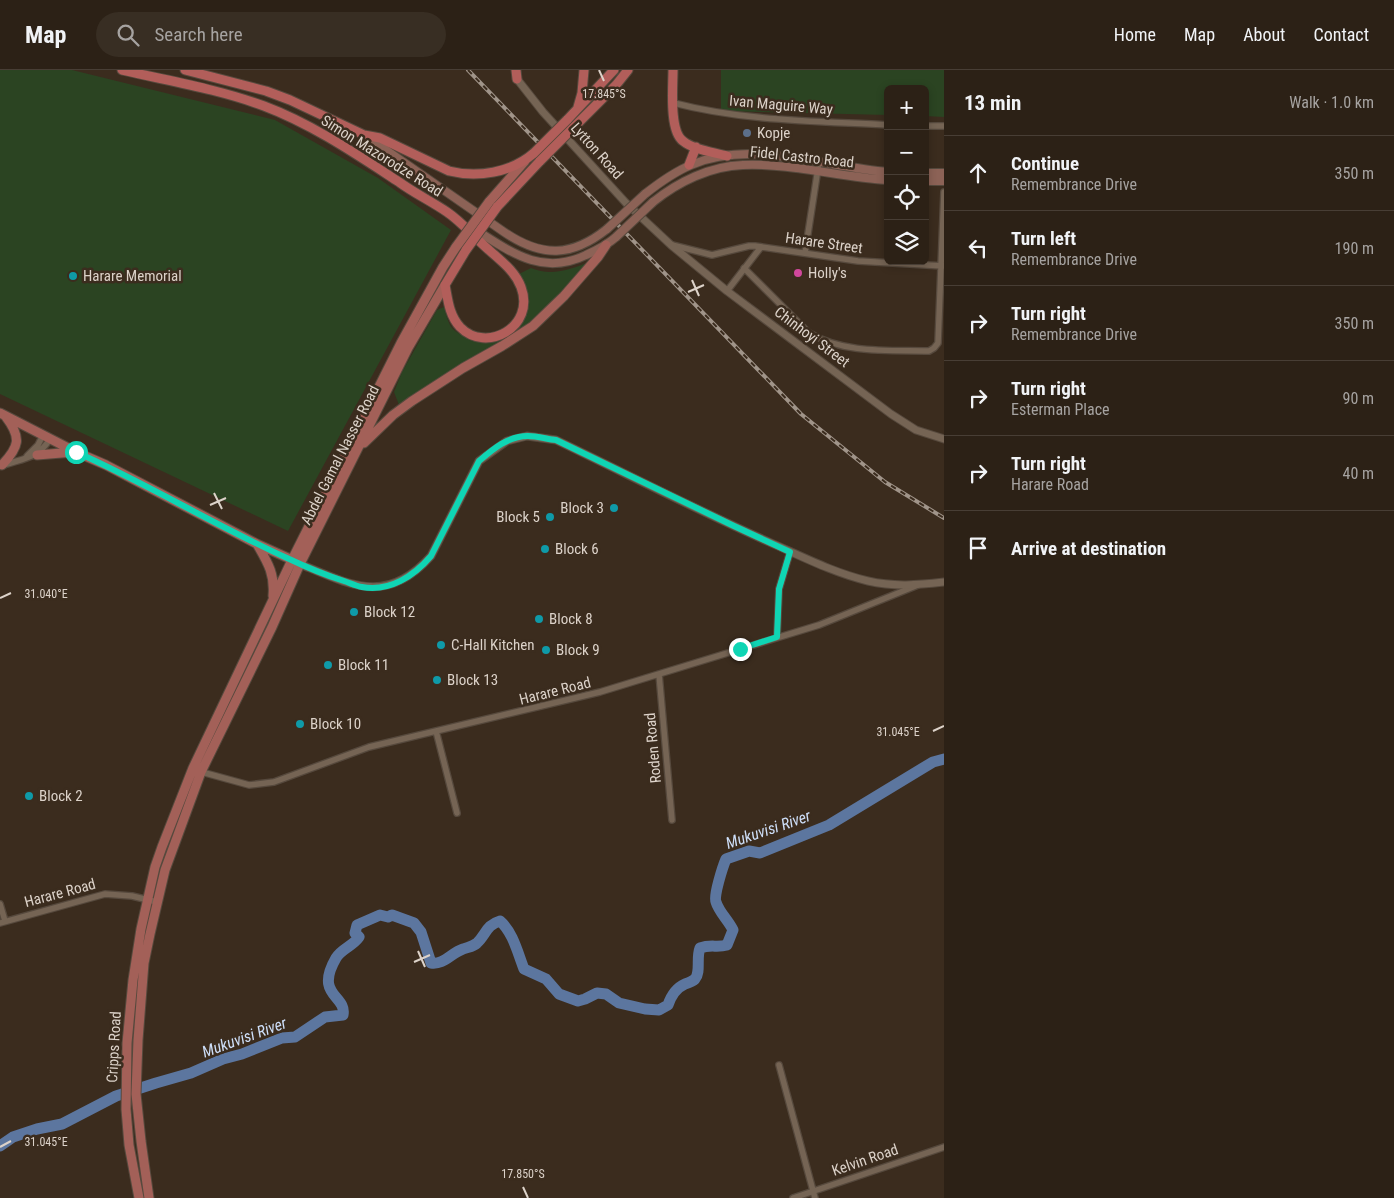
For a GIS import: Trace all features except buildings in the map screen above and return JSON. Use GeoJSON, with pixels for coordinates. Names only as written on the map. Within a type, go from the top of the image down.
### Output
{"type":"FeatureCollection","features":[{"type":"Feature","properties":{"kind":"highway","name":"Simon Mazorodze Road"},"geometry":{"type":"LineString","coordinates":[[122,70],[241,98],[285,114],[349,150],[448,213]]}},
{"type":"Feature","properties":{"kind":"highway","name":"Simon Mazorodze Road"},"geometry":{"type":"LineString","coordinates":[[184,70],[266,91],[290,100],[364,135]]}},
{"type":"Feature","properties":{"kind":"highway"},"geometry":{"type":"LineString","coordinates":[[577,110],[582,93],[584,70]]}},
{"type":"Feature","properties":{"kind":"highway","name":"Abdel Gamal Nasser Road"},"geometry":{"type":"LineString","coordinates":[[532,154],[614,70]]}},
{"type":"Feature","properties":{"kind":"highway","name":"Abdel Gamal Nasser Road"},"geometry":{"type":"LineString","coordinates":[[445,285],[466,250],[497,207],[616,85],[628,70]]}},
{"type":"Feature","properties":{"kind":"highway"},"geometry":{"type":"LineString","coordinates":[[673,70],[674,124],[678,137],[696,147],[727,156]]}},
{"type":"Feature","properties":{"kind":"highway"},"geometry":{"type":"LineString","coordinates":[[364,135],[380,138],[449,171],[469,175],[486,174],[500,170],[532,154]]}},
{"type":"Feature","properties":{"kind":"highway"},"geometry":{"type":"LineString","coordinates":[[689,165],[696,147]]}},
{"type":"Feature","properties":{"kind":"highway"},"geometry":{"type":"LineString","coordinates":[[445,285],[450,311],[461,328],[469,333],[480,337],[502,335],[516,325],[520,318],[524,295],[515,276],[448,213]]}},
{"type":"Feature","properties":{"kind":"main road","name":"Lytton Road"},"geometry":{"type":"LineString","coordinates":[[511,70],[517,74]]}},
{"type":"Feature","properties":{"kind":"main road","name":"Simon Mazorodze Road"},"geometry":{"type":"LineString","coordinates":[[364,135],[511,237],[526,245],[544,251],[568,250],[595,239],[607,229]]}},
{"type":"Feature","properties":{"kind":"main road","name":"Abdel Gamal Nasser Road"},"geometry":{"type":"LineString","coordinates":[[152,900],[155,867],[169,826],[272,627],[296,562],[402,343],[443,267],[456,247],[488,202],[532,154]]}},
{"type":"Feature","properties":{"kind":"main road","name":"Fidel Castro Road"},"geometry":{"type":"LineString","coordinates":[[607,229],[645,194],[689,165],[702,161],[727,156],[759,154],[884,171]]}},
{"type":"Feature","properties":{"kind":"main road","name":"Fidel Castro Road"},"geometry":{"type":"LineString","coordinates":[[616,237],[653,202],[682,182],[712,170],[730,166],[758,165],[884,180]]}},
{"type":"Feature","properties":{"kind":"main road"},"geometry":{"type":"LineString","coordinates":[[929,173],[944,173]]}},
{"type":"Feature","properties":{"kind":"main road"},"geometry":{"type":"LineString","coordinates":[[929,181],[944,181]]}},
{"type":"Feature","properties":{"kind":"main road","name":"Simon Mazorodze Road"},"geometry":{"type":"LineString","coordinates":[[448,213],[504,248],[534,262],[555,264],[570,261],[606,245],[616,237]]}},
{"type":"Feature","properties":{"kind":"main road"},"geometry":{"type":"LineString","coordinates":[[360,447],[393,415],[412,401],[533,326],[564,296],[606,245]]}},
{"type":"Feature","properties":{"kind":"main road","name":"Abdel Gamal Nasser Road"},"geometry":{"type":"LineString","coordinates":[[197,770],[273,601],[360,447],[408,348],[445,285]]}},
{"type":"Feature","properties":{"kind":"main road"},"geometry":{"type":"LineString","coordinates":[[2,414],[296,562]]}},
{"type":"Feature","properties":{"kind":"main road"},"geometry":{"type":"LineString","coordinates":[[1,466],[13,453],[17,441],[14,427],[2,414]]}},
{"type":"Feature","properties":{"kind":"main road"},"geometry":{"type":"LineString","coordinates":[[36,455],[76,452]]}},
{"type":"Feature","properties":{"kind":"main road"},"geometry":{"type":"LineString","coordinates":[[257,544],[268,564],[274,582],[273,601]]}},
{"type":"Feature","properties":{"kind":"main road","name":"Cripps Road"},"geometry":{"type":"LineString","coordinates":[[149,1198],[140,1141],[136,1079],[143,971],[152,900]]}},
{"type":"Feature","properties":{"kind":"main road","name":"Cripps Road"},"geometry":{"type":"LineString","coordinates":[[139,1198],[129,1145],[125,1100],[127,1043],[140,929],[152,900]]}},
{"type":"Feature","properties":{"kind":"street","name":"Lytton Road"},"geometry":{"type":"LineString","coordinates":[[517,74],[543,112],[626,203],[671,245]]}},
{"type":"Feature","properties":{"kind":"street","name":"Ivan Maguire Way"},"geometry":{"type":"LineString","coordinates":[[674,103],[756,118],[884,124]]}},
{"type":"Feature","properties":{"kind":"street"},"geometry":{"type":"LineString","coordinates":[[929,126],[944,126]]}},
{"type":"Feature","properties":{"kind":"street"},"geometry":{"type":"LineString","coordinates":[[804,253],[819,162]]}},
{"type":"Feature","properties":{"kind":"street"},"geometry":{"type":"LineString","coordinates":[[744,268],[809,333],[820,339],[831,343],[868,349],[929,351],[938,343],[943,266],[944,192]]}},
{"type":"Feature","properties":{"kind":"street","name":"Harare Street"},"geometry":{"type":"LineString","coordinates":[[671,245],[712,255],[748,246],[858,261],[943,266]]}},
{"type":"Feature","properties":{"kind":"street","name":"Chinhoyi Street"},"geometry":{"type":"LineString","coordinates":[[671,245],[727,291],[891,414],[916,430],[944,439]]}},
{"type":"Feature","properties":{"kind":"street"},"geometry":{"type":"LineString","coordinates":[[727,291],[761,247]]}},
{"type":"Feature","properties":{"kind":"street"},"geometry":{"type":"LineString","coordinates":[[296,562],[328,576],[362,587],[381,587],[405,579],[421,567],[431,556],[479,461],[507,441],[527,436],[556,440],[734,526],[826,567],[868,581],[896,585],[944,582]]}},
{"type":"Feature","properties":{"kind":"street"},"geometry":{"type":"LineString","coordinates":[[1,466],[36,455],[43,449],[47,437]]}},
{"type":"Feature","properties":{"kind":"street"},"geometry":{"type":"LineString","coordinates":[[25,458],[47,437]]}},
{"type":"Feature","properties":{"kind":"street"},"geometry":{"type":"LineString","coordinates":[[777,637],[779,589],[790,552]]}},
{"type":"Feature","properties":{"kind":"street","name":"Harare Road"},"geometry":{"type":"LineString","coordinates":[[197,770],[249,786],[274,782],[369,746],[588,696],[819,625],[918,585]]}},
{"type":"Feature","properties":{"kind":"street","name":"Roden Road"},"geometry":{"type":"LineString","coordinates":[[658,674],[672,820]]}},
{"type":"Feature","properties":{"kind":"street"},"geometry":{"type":"LineString","coordinates":[[436,732],[458,813]]}},
{"type":"Feature","properties":{"kind":"street","name":"Harare Road"},"geometry":{"type":"LineString","coordinates":[[3,922],[105,894],[117,894],[152,900]]}},
{"type":"Feature","properties":{"kind":"street"},"geometry":{"type":"LineString","coordinates":[[0,904],[3,922]]}},
{"type":"Feature","properties":{"kind":"street"},"geometry":{"type":"LineString","coordinates":[[780,1065],[815,1198]]}},
{"type":"Feature","properties":{"kind":"street","name":"Kelvin Road"},"geometry":{"type":"LineString","coordinates":[[793,1198],[944,1147]]}},
{"type":"Feature","properties":{"kind":"green space"},"geometry":{"type":"Polygon","coordinates":[[[0,70],[72,70],[275,120],[378,178],[451,230],[288,531],[0,394],[0,70]]]}},
{"type":"Feature","properties":{"kind":"green space"},"geometry":{"type":"Polygon","coordinates":[[[721,70],[944,70],[944,117],[929,116],[929,85],[884,85],[884,115],[721,111],[721,70]]]}},
{"type":"Feature","properties":{"kind":"green space"},"geometry":{"type":"Polygon","coordinates":[[[592,261],[568,287],[529,324],[511,338],[446,374],[399,405],[394,392],[402,372],[437,310],[444,307],[451,326],[461,335],[485,342],[496,340],[507,336],[516,328],[523,319],[527,308],[527,295],[519,274],[531,268],[546,272],[562,271],[592,261]]]}},
{"type":"Feature","properties":{"kind":"waterway","name":"Mukuvisi River"},"geometry":{"type":"LineString","coordinates":[[0,1146],[13,1137],[37,1129],[62,1124],[116,1096],[191,1073],[223,1059],[242,1054],[282,1038],[295,1037],[325,1017],[343,1015],[343,1008],[330,987],[328,980],[330,971],[338,955],[359,937],[355,933],[357,925],[380,915],[388,917],[392,915],[414,923],[421,932],[431,963],[444,961],[459,951],[474,945],[492,925],[500,921],[512,937],[524,969],[546,979],[559,994],[578,1001],[597,993],[606,994],[619,1003],[659,1010],[668,1005],[676,990],[697,976],[700,948],[727,945],[733,930],[719,909],[715,899],[726,859],[749,851],[760,853],[829,825],[933,762],[944,759]]}},
{"type":"Feature","properties":{"kind":"railway"},"geometry":{"type":"LineString","coordinates":[[468,70],[801,414],[885,482],[944,518]]}},
{"type":"Feature","properties":{"kind":"place","name":"Kopje"},"geometry":{"type":"Point","coordinates":[747,133]}},
{"type":"Feature","properties":{"kind":"place","name":"Holly's"},"geometry":{"type":"Point","coordinates":[798,273]}},
{"type":"Feature","properties":{"kind":"place","name":"Harare Memorial"},"geometry":{"type":"Point","coordinates":[73,276]}},
{"type":"Feature","properties":{"kind":"place","name":"Block 3"},"geometry":{"type":"Point","coordinates":[614,508]}},
{"type":"Feature","properties":{"kind":"place","name":"Block 5"},"geometry":{"type":"Point","coordinates":[550,517]}},
{"type":"Feature","properties":{"kind":"place","name":"Block 6"},"geometry":{"type":"Point","coordinates":[545,549]}},
{"type":"Feature","properties":{"kind":"place","name":"Block 12"},"geometry":{"type":"Point","coordinates":[354,612]}},
{"type":"Feature","properties":{"kind":"place","name":"Block 8"},"geometry":{"type":"Point","coordinates":[539,619]}},
{"type":"Feature","properties":{"kind":"place","name":"C-Hall Kitchen"},"geometry":{"type":"Point","coordinates":[441,645]}},
{"type":"Feature","properties":{"kind":"place","name":"Block 9"},"geometry":{"type":"Point","coordinates":[546,650]}},
{"type":"Feature","properties":{"kind":"place","name":"Block 11"},"geometry":{"type":"Point","coordinates":[328,665]}},
{"type":"Feature","properties":{"kind":"place","name":"Block 13"},"geometry":{"type":"Point","coordinates":[437,680]}},
{"type":"Feature","properties":{"kind":"place","name":"Block 10"},"geometry":{"type":"Point","coordinates":[300,724]}},
{"type":"Feature","properties":{"kind":"place","name":"Block 2"},"geometry":{"type":"Point","coordinates":[29,796]}},
{"type":"Feature","properties":{"kind":"route"},"geometry":{"type":"LineString","coordinates":[[76,452],[106,465],[257,544],[328,576],[362,587],[381,587],[405,579],[421,567],[431,556],[479,461],[507,441],[527,436],[556,440],[790,552],[779,589],[777,637],[740,649]]}}]}
